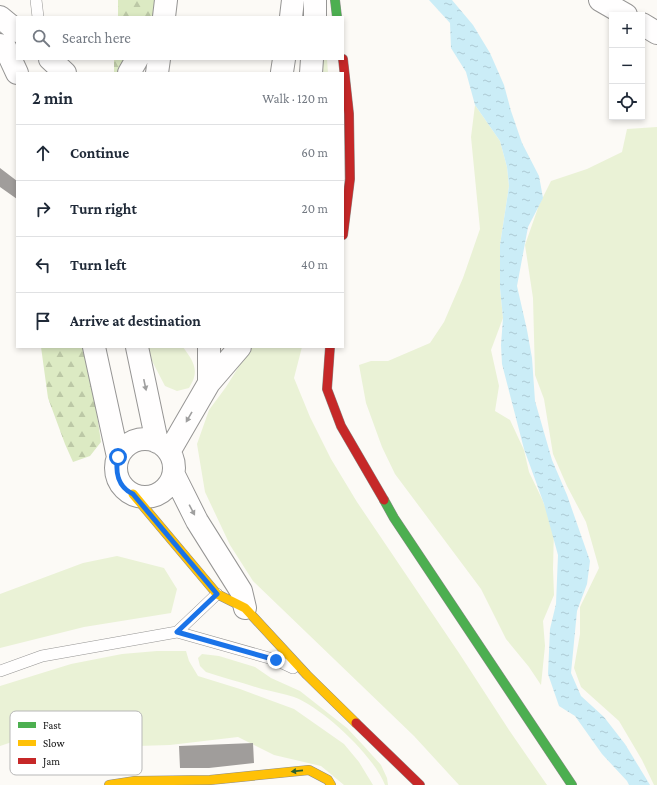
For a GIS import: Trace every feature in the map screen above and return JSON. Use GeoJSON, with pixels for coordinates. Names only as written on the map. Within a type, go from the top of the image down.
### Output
{"type":"FeatureCollection","features":[{"type":"Feature","properties":{"kind":"street"},"geometry":{"type":"LineString","coordinates":[[164,16],[166,0]]}},
{"type":"Feature","properties":{"kind":"street"},"geometry":{"type":"LineString","coordinates":[[291,16],[293,0]]}},
{"type":"Feature","properties":{"kind":"street"},"geometry":{"type":"LineString","coordinates":[[314,16],[315,0]]}},
{"type":"Feature","properties":{"kind":"street"},"geometry":{"type":"LineString","coordinates":[[335,0],[337,16]]}},
{"type":"Feature","properties":{"kind":"street"},"geometry":{"type":"LineString","coordinates":[[600,0],[621,12]]}},
{"type":"Feature","properties":{"kind":"street"},"geometry":{"type":"LineString","coordinates":[[0,17],[16,30]]}},
{"type":"Feature","properties":{"kind":"street"},"geometry":{"type":"LineString","coordinates":[[645,26],[657,33]]}},
{"type":"Feature","properties":{"kind":"street"},"geometry":{"type":"LineString","coordinates":[[0,45],[5,47],[17,72]]}},
{"type":"Feature","properties":{"kind":"street"},"geometry":{"type":"LineString","coordinates":[[51,60],[64,72]]}},
{"type":"Feature","properties":{"kind":"street"},"geometry":{"type":"LineString","coordinates":[[130,72],[136,60]]}},
{"type":"Feature","properties":{"kind":"street"},"geometry":{"type":"LineString","coordinates":[[157,72],[159,60]]}},
{"type":"Feature","properties":{"kind":"street"},"geometry":{"type":"LineString","coordinates":[[311,72],[312,60]]}},
{"type":"Feature","properties":{"kind":"street"},"geometry":{"type":"LineString","coordinates":[[343,60],[349,114],[350,172],[344,226]]}},
{"type":"Feature","properties":{"kind":"street"},"geometry":{"type":"LineString","coordinates":[[94,348],[118,457]]}},
{"type":"Feature","properties":{"kind":"street"},"geometry":{"type":"LineString","coordinates":[[106,348],[105,377],[111,424]]}},
{"type":"Feature","properties":{"kind":"street"},"geometry":{"type":"LineString","coordinates":[[138,348],[163,447]]}},
{"type":"Feature","properties":{"kind":"street"},"geometry":{"type":"LineString","coordinates":[[209,348],[209,383]]}},
{"type":"Feature","properties":{"kind":"street"},"geometry":{"type":"LineString","coordinates":[[163,447],[209,383],[239,348]]}},
{"type":"Feature","properties":{"kind":"street"},"geometry":{"type":"LineString","coordinates":[[330,348],[328,389],[341,426],[394,518],[572,785]]}},
{"type":"Feature","properties":{"kind":"street"},"geometry":{"type":"LineString","coordinates":[[140,439],[150,439],[163,447],[172,456],[174,475],[170,484],[155,495],[146,497],[133,494],[128,492],[117,476],[116,467],[118,457],[123,449],[131,443],[140,439]]}},
{"type":"Feature","properties":{"kind":"street"},"geometry":{"type":"LineString","coordinates":[[174,475],[197,521],[241,591],[245,608]]}},
{"type":"Feature","properties":{"kind":"street"},"geometry":{"type":"LineString","coordinates":[[133,494],[217,594],[245,608],[307,675],[420,785]]}},
{"type":"Feature","properties":{"kind":"street"},"geometry":{"type":"LineString","coordinates":[[108,785],[135,781],[210,780],[309,770],[328,780],[331,785]]}},
{"type":"Feature","properties":{"kind":"lane"},"geometry":{"type":"LineString","coordinates":[[36,0],[38,16]]}},
{"type":"Feature","properties":{"kind":"lane"},"geometry":{"type":"LineString","coordinates":[[177,632],[217,594]]}},
{"type":"Feature","properties":{"kind":"lane"},"geometry":{"type":"LineString","coordinates":[[0,671],[42,656],[177,632],[276,660],[307,675]]}},
{"type":"Feature","properties":{"kind":"green space"},"geometry":{"type":"Polygon","coordinates":[[[118,0],[161,0],[156,16],[118,16],[118,0]]]}},
{"type":"Feature","properties":{"kind":"green space"},"geometry":{"type":"Polygon","coordinates":[[[114,60],[130,60],[123,72],[114,72],[114,60]]]}},
{"type":"Feature","properties":{"kind":"green space"},"geometry":{"type":"Polygon","coordinates":[[[322,60],[327,60],[328,72],[322,72],[322,60]]]}},
{"type":"Feature","properties":{"kind":"green space"},"geometry":{"type":"Polygon","coordinates":[[[475,105],[500,141],[507,167],[509,186],[500,245],[500,288],[503,318],[491,350],[499,386],[495,411],[510,420],[524,450],[529,472],[554,529],[554,595],[543,621],[545,646],[541,685],[529,667],[506,639],[481,589],[395,474],[382,447],[366,403],[359,365],[371,361],[388,361],[430,343],[444,322],[463,278],[480,229],[471,137],[475,105]]]}},
{"type":"Feature","properties":{"kind":"green space"},"geometry":{"type":"Polygon","coordinates":[[[657,127],[657,785],[654,785],[642,760],[619,721],[581,687],[574,668],[580,634],[580,607],[599,568],[586,522],[567,486],[553,454],[544,399],[535,375],[533,298],[525,245],[539,205],[551,181],[587,169],[622,152],[627,129],[657,127]]]}},
{"type":"Feature","properties":{"kind":"green space"},"geometry":{"type":"Polygon","coordinates":[[[41,348],[87,348],[101,442],[90,456],[73,462],[48,398],[41,348]]]}},
{"type":"Feature","properties":{"kind":"green space"},"geometry":{"type":"Polygon","coordinates":[[[148,348],[184,348],[193,362],[195,372],[189,388],[177,391],[165,386],[152,361],[148,348]]]}},
{"type":"Feature","properties":{"kind":"green space"},"geometry":{"type":"Polygon","coordinates":[[[250,348],[302,348],[294,378],[310,417],[331,459],[357,502],[547,785],[459,785],[414,736],[253,581],[230,545],[205,492],[197,444],[209,410],[226,387],[250,348]]]}},
{"type":"Feature","properties":{"kind":"green space"},"geometry":{"type":"Polygon","coordinates":[[[117,556],[164,568],[177,589],[171,613],[84,627],[0,648],[0,594],[83,563],[117,556]]]}},
{"type":"Feature","properties":{"kind":"green space"},"geometry":{"type":"Polygon","coordinates":[[[157,651],[186,651],[189,661],[198,676],[240,689],[294,709],[344,744],[359,762],[373,785],[344,785],[321,766],[274,755],[238,737],[170,745],[142,746],[142,711],[10,711],[10,743],[0,746],[0,686],[71,664],[122,654],[157,651]]]}},
{"type":"Feature","properties":{"kind":"green space"},"geometry":{"type":"Polygon","coordinates":[[[202,654],[219,656],[255,667],[271,678],[300,691],[347,728],[363,745],[381,765],[387,778],[388,785],[385,785],[379,773],[359,747],[319,711],[294,697],[206,672],[200,666],[198,658],[202,654]]]}},
{"type":"Feature","properties":{"kind":"water"},"geometry":{"type":"Polygon","coordinates":[[[429,0],[452,0],[473,25],[490,53],[504,85],[522,143],[539,176],[543,198],[528,227],[517,286],[532,358],[535,401],[552,460],[567,495],[590,561],[587,584],[577,611],[571,673],[581,696],[604,717],[625,744],[650,785],[629,785],[602,754],[575,716],[559,706],[548,674],[550,629],[556,604],[558,555],[544,504],[524,449],[502,364],[501,345],[503,318],[500,288],[500,245],[509,186],[507,167],[500,141],[475,105],[466,72],[451,48],[450,23],[429,0]]]}},
{"type":"Feature","properties":{"kind":"building"},"geometry":{"type":"Polygon","coordinates":[[[0,168],[16,180],[16,198],[0,187],[0,168]]]}},
{"type":"Feature","properties":{"kind":"building"},"geometry":{"type":"Polygon","coordinates":[[[253,743],[254,763],[209,768],[180,768],[179,746],[253,743]]]}},
{"type":"Feature","properties":{"kind":"traffic: fast"},"geometry":{"type":"LineString","coordinates":[[335,0],[337,16]]}},
{"type":"Feature","properties":{"kind":"traffic: fast"},"geometry":{"type":"LineString","coordinates":[[384,500],[394,518],[572,785]]}},
{"type":"Feature","properties":{"kind":"traffic: slow"},"geometry":{"type":"LineString","coordinates":[[133,494],[217,594],[245,608],[307,675],[356,723]]}},
{"type":"Feature","properties":{"kind":"traffic: slow"},"geometry":{"type":"LineString","coordinates":[[109,785],[135,781],[210,780],[309,770],[328,780],[331,785]]}},
{"type":"Feature","properties":{"kind":"traffic: jam"},"geometry":{"type":"LineString","coordinates":[[343,60],[349,114],[350,179],[344,227]]}},
{"type":"Feature","properties":{"kind":"traffic: jam"},"geometry":{"type":"LineString","coordinates":[[330,348],[327,389],[341,426],[384,500]]}},
{"type":"Feature","properties":{"kind":"traffic: jam"},"geometry":{"type":"LineString","coordinates":[[356,723],[420,785]]}},
{"type":"Feature","properties":{"kind":"route"},"geometry":{"type":"LineString","coordinates":[[118,457],[116,467],[117,476],[122,485],[128,492],[133,494],[217,594],[177,632],[276,660]]}}]}
